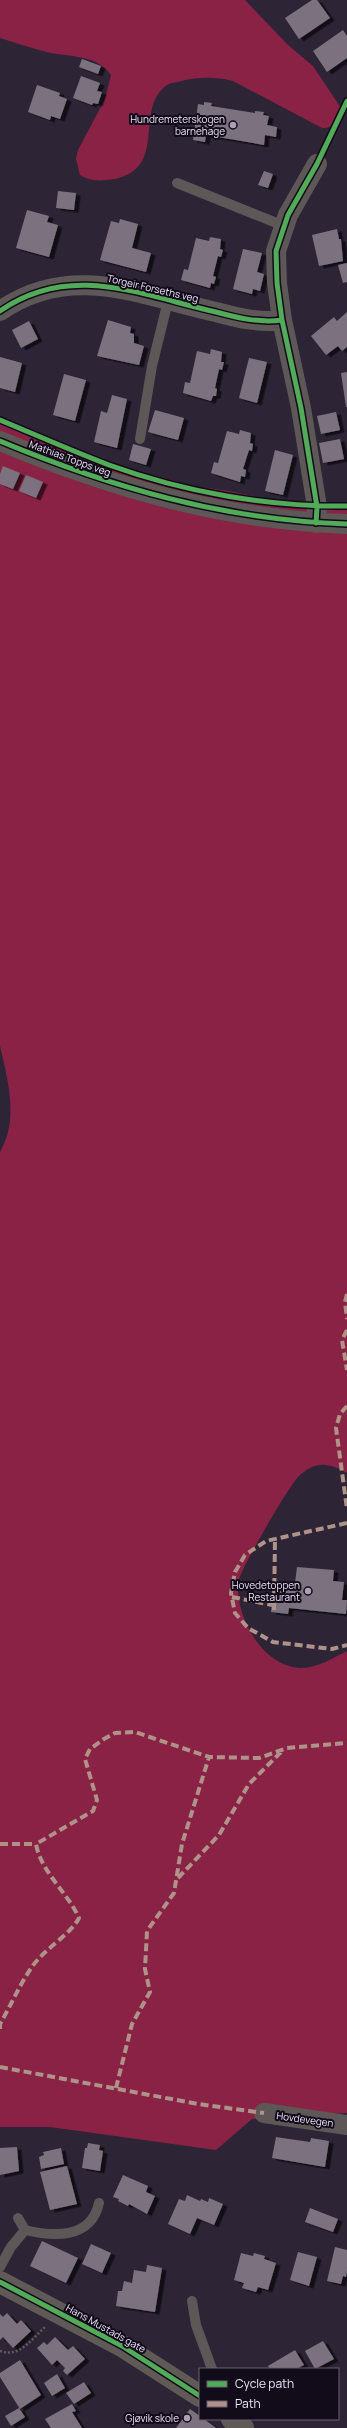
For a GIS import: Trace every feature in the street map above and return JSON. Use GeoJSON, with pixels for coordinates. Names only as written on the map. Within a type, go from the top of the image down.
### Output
{"type":"FeatureCollection","features":[{"type":"Feature","properties":{"kind":"main road","name":"Hans Mustads gate"},"geometry":{"type":"LineString","coordinates":[[0,2282],[122,2346],[199,2395]]}},
{"type":"Feature","properties":{"kind":"main road"},"geometry":{"type":"LineString","coordinates":[[233,2420],[243,2428]]}},
{"type":"Feature","properties":{"kind":"street"},"geometry":{"type":"LineString","coordinates":[[316,523],[317,507],[301,408],[282,320],[277,283],[276,251],[288,215],[317,164]]}},
{"type":"Feature","properties":{"kind":"street","name":"Torgeir Forseths veg"},"geometry":{"type":"LineString","coordinates":[[0,311],[18,298],[57,286],[94,284],[120,288],[168,301],[264,322],[282,320]]}},
{"type":"Feature","properties":{"kind":"street","name":"Mathias Topps veg"},"geometry":{"type":"LineString","coordinates":[[0,441],[104,482],[176,501],[260,516],[316,523],[347,524]]}},
{"type":"Feature","properties":{"kind":"street","name":"Hovdevegen"},"geometry":{"type":"LineString","coordinates":[[264,2113],[347,2125]]}},
{"type":"Feature","properties":{"kind":"lane"},"geometry":{"type":"LineString","coordinates":[[177,183],[284,226]]}},
{"type":"Feature","properties":{"kind":"lane","name":"Torgeir Forseths veg"},"geometry":{"type":"LineString","coordinates":[[140,439],[152,366],[168,301]]}},
{"type":"Feature","properties":{"kind":"lane"},"geometry":{"type":"LineString","coordinates":[[18,2218],[25,2230],[43,2235],[65,2234],[83,2228],[96,2216],[99,2203]]}},
{"type":"Feature","properties":{"kind":"lane"},"geometry":{"type":"LineString","coordinates":[[0,2267],[10,2247],[25,2230]]}},
{"type":"Feature","properties":{"kind":"lane"},"geometry":{"type":"LineString","coordinates":[[192,2301],[196,2325],[212,2368]]}},
{"type":"Feature","properties":{"kind":"path"},"geometry":{"type":"LineString","coordinates":[[317,164],[347,101]]}},
{"type":"Feature","properties":{"kind":"path"},"geometry":{"type":"LineString","coordinates":[[0,2351],[9,2354],[18,2352],[48,2322]]}},
{"type":"Feature","properties":{"kind":"shaded area"},"geometry":{"type":"Polygon","coordinates":[[[0,0],[245,0],[288,45],[313,66],[341,108],[333,125],[327,128],[322,128],[233,81],[203,78],[173,83],[167,85],[157,95],[152,108],[146,150],[141,163],[131,172],[115,179],[88,179],[80,175],[76,159],[78,150],[105,99],[111,75],[105,68],[91,60],[76,56],[51,53],[0,38],[0,0]]]}},
{"type":"Feature","properties":{"kind":"shaded area"},"geometry":{"type":"Polygon","coordinates":[[[0,417],[33,433],[111,464],[199,487],[223,490],[288,503],[347,506],[347,1473],[333,1466],[320,1465],[308,1469],[298,1477],[246,1563],[238,1583],[242,1611],[247,1625],[254,1638],[274,1659],[287,1665],[307,1668],[325,1662],[347,1651],[347,2113],[252,2119],[216,2150],[50,2127],[0,2127],[0,1152],[6,1139],[9,1126],[10,1100],[9,1086],[0,1046],[0,417]]]}},
{"type":"Feature","properties":{"kind":"building"},"geometry":{"type":"Polygon","coordinates":[[[312,0],[317,0],[330,18],[299,39],[285,18],[312,0]]]}},
{"type":"Feature","properties":{"kind":"building"},"geometry":{"type":"Polygon","coordinates":[[[343,30],[347,36],[347,58],[327,72],[313,51],[343,30]]]}},
{"type":"Feature","properties":{"kind":"building"},"geometry":{"type":"Polygon","coordinates":[[[82,59],[101,66],[98,74],[79,67],[82,59]]]}},
{"type":"Feature","properties":{"kind":"building"},"geometry":{"type":"Polygon","coordinates":[[[81,76],[100,83],[97,91],[102,92],[98,104],[93,103],[92,105],[73,98],[81,76]]]}},
{"type":"Feature","properties":{"kind":"building"},"geometry":{"type":"Polygon","coordinates":[[[37,85],[60,93],[59,96],[67,99],[60,119],[51,116],[50,120],[28,112],[37,85]]]}},
{"type":"Feature","properties":{"kind":"building"},"geometry":{"type":"Polygon","coordinates":[[[204,102],[212,103],[211,106],[255,113],[255,111],[264,112],[263,115],[269,116],[267,125],[277,127],[276,137],[265,135],[264,145],[206,135],[205,142],[193,140],[198,104],[204,105],[204,102]]]}},
{"type":"Feature","properties":{"kind":"building"},"geometry":{"type":"Polygon","coordinates":[[[264,171],[273,174],[268,188],[258,185],[264,171]]]}},
{"type":"Feature","properties":{"kind":"building"},"geometry":{"type":"Polygon","coordinates":[[[58,191],[76,193],[74,210],[56,208],[58,191]]]}},
{"type":"Feature","properties":{"kind":"building"},"geometry":{"type":"Polygon","coordinates":[[[27,210],[49,216],[47,222],[58,225],[49,257],[16,248],[27,210]]]}},
{"type":"Feature","properties":{"kind":"building"},"geometry":{"type":"Polygon","coordinates":[[[120,219],[138,224],[132,248],[151,253],[146,272],[100,260],[111,221],[119,223],[120,219]]]}},
{"type":"Feature","properties":{"kind":"building"},"geometry":{"type":"Polygon","coordinates":[[[337,229],[339,239],[341,239],[343,261],[319,266],[312,235],[337,229]]]}},
{"type":"Feature","properties":{"kind":"building"},"geometry":{"type":"Polygon","coordinates":[[[210,237],[221,239],[220,249],[223,250],[221,257],[218,256],[213,276],[216,277],[214,284],[211,283],[210,288],[181,280],[184,269],[188,270],[196,238],[209,241],[210,237]]]}},
{"type":"Feature","properties":{"kind":"building"},"geometry":{"type":"Polygon","coordinates":[[[243,249],[262,253],[257,272],[264,274],[260,291],[253,289],[252,294],[233,289],[243,249]]]}},
{"type":"Feature","properties":{"kind":"building"},"geometry":{"type":"Polygon","coordinates":[[[347,263],[347,282],[343,283],[338,265],[347,263]]]}},
{"type":"Feature","properties":{"kind":"building"},"geometry":{"type":"Polygon","coordinates":[[[347,312],[347,347],[342,351],[338,346],[326,355],[311,336],[334,317],[337,321],[347,312]]]}},
{"type":"Feature","properties":{"kind":"building"},"geometry":{"type":"Polygon","coordinates":[[[108,320],[131,327],[130,333],[134,334],[134,343],[144,346],[139,365],[97,356],[108,320]]]}},
{"type":"Feature","properties":{"kind":"building"},"geometry":{"type":"Polygon","coordinates":[[[29,321],[38,339],[21,348],[12,330],[29,321]]]}},
{"type":"Feature","properties":{"kind":"building"},"geometry":{"type":"Polygon","coordinates":[[[211,349],[222,352],[221,362],[224,362],[222,370],[219,369],[215,388],[217,389],[216,396],[213,396],[211,401],[183,393],[185,382],[190,383],[197,351],[210,354],[211,349]]]}},
{"type":"Feature","properties":{"kind":"building"},"geometry":{"type":"Polygon","coordinates":[[[0,357],[22,363],[15,392],[0,388],[0,357]]]}},
{"type":"Feature","properties":{"kind":"building"},"geometry":{"type":"Polygon","coordinates":[[[249,358],[267,362],[257,403],[239,398],[249,358]]]}},
{"type":"Feature","properties":{"kind":"building"},"geometry":{"type":"Polygon","coordinates":[[[347,372],[347,407],[346,407],[341,373],[347,372]]]}},
{"type":"Feature","properties":{"kind":"building"},"geometry":{"type":"Polygon","coordinates":[[[64,374],[86,380],[75,421],[53,415],[64,374]]]}},
{"type":"Feature","properties":{"kind":"building"},"geometry":{"type":"Polygon","coordinates":[[[112,395],[127,399],[117,448],[94,442],[101,411],[107,413],[112,395]]]}},
{"type":"Feature","properties":{"kind":"building"},"geometry":{"type":"Polygon","coordinates":[[[155,410],[184,418],[178,440],[148,432],[155,410]]]}},
{"type":"Feature","properties":{"kind":"building"},"geometry":{"type":"Polygon","coordinates":[[[336,412],[340,430],[321,434],[317,416],[336,412]]]}},
{"type":"Feature","properties":{"kind":"building"},"geometry":{"type":"Polygon","coordinates":[[[240,430],[251,433],[250,443],[253,444],[252,451],[249,450],[243,469],[246,470],[245,477],[241,476],[240,482],[211,473],[214,462],[218,463],[227,431],[239,434],[240,430]]]}},
{"type":"Feature","properties":{"kind":"building"},"geometry":{"type":"Polygon","coordinates":[[[340,439],[344,459],[323,463],[319,443],[340,439]]]}},
{"type":"Feature","properties":{"kind":"building"},"geometry":{"type":"Polygon","coordinates":[[[133,444],[151,449],[146,465],[129,460],[133,444]]]}},
{"type":"Feature","properties":{"kind":"building"},"geometry":{"type":"Polygon","coordinates":[[[275,450],[293,455],[283,495],[265,491],[275,450]]]}},
{"type":"Feature","properties":{"kind":"building"},"geometry":{"type":"Polygon","coordinates":[[[3,466],[20,473],[13,489],[0,484],[0,474],[3,466]]]}},
{"type":"Feature","properties":{"kind":"building"},"geometry":{"type":"Polygon","coordinates":[[[26,475],[43,482],[36,498],[19,491],[26,475]]]}},
{"type":"Feature","properties":{"kind":"building","name":"Hovedetoppen Restaurant"},"geometry":{"type":"Polygon","coordinates":[[[297,1567],[334,1570],[333,1581],[344,1582],[342,1600],[347,1600],[346,1614],[289,1608],[288,1614],[271,1612],[274,1581],[295,1583],[297,1567]]]}},
{"type":"Feature","properties":{"kind":"building"},"geometry":{"type":"Polygon","coordinates":[[[276,2137],[310,2142],[311,2138],[329,2141],[325,2167],[272,2158],[276,2137]]]}},
{"type":"Feature","properties":{"kind":"building"},"geometry":{"type":"Polygon","coordinates":[[[88,2143],[100,2145],[99,2150],[103,2151],[100,2171],[82,2168],[85,2148],[87,2148],[88,2143]]]}},
{"type":"Feature","properties":{"kind":"building"},"geometry":{"type":"Polygon","coordinates":[[[17,2147],[19,2171],[0,2175],[0,2148],[17,2147]]]}},
{"type":"Feature","properties":{"kind":"building"},"geometry":{"type":"Polygon","coordinates":[[[61,2148],[64,2164],[41,2169],[39,2157],[44,2155],[43,2152],[61,2148]]]}},
{"type":"Feature","properties":{"kind":"building"},"geometry":{"type":"Polygon","coordinates":[[[67,2166],[77,2204],[50,2210],[40,2172],[67,2166]]]}},
{"type":"Feature","properties":{"kind":"building"},"geometry":{"type":"Polygon","coordinates":[[[123,2175],[148,2186],[146,2192],[155,2196],[147,2214],[129,2204],[128,2206],[118,2201],[119,2199],[113,2197],[123,2175]]]}},
{"type":"Feature","properties":{"kind":"building"},"geometry":{"type":"Polygon","coordinates":[[[187,2195],[200,2201],[201,2199],[208,2202],[209,2198],[223,2204],[214,2225],[197,2218],[190,2234],[168,2224],[179,2199],[185,2201],[187,2195]]]}},
{"type":"Feature","properties":{"kind":"building"},"geometry":{"type":"Polygon","coordinates":[[[310,2208],[338,2219],[333,2232],[305,2222],[310,2208]]]}},
{"type":"Feature","properties":{"kind":"building"},"geometry":{"type":"Polygon","coordinates":[[[42,2241],[78,2258],[66,2283],[30,2266],[42,2241]]]}},
{"type":"Feature","properties":{"kind":"building"},"geometry":{"type":"Polygon","coordinates":[[[91,2244],[111,2253],[102,2273],[82,2264],[91,2244]]]}},
{"type":"Feature","properties":{"kind":"building"},"geometry":{"type":"Polygon","coordinates":[[[335,2247],[347,2250],[346,2277],[343,2276],[341,2284],[327,2281],[335,2247]]]}},
{"type":"Feature","properties":{"kind":"building"},"geometry":{"type":"Polygon","coordinates":[[[298,2252],[317,2257],[309,2286],[290,2280],[298,2252]]]}},
{"type":"Feature","properties":{"kind":"building"},"geometry":{"type":"Polygon","coordinates":[[[241,2253],[253,2256],[254,2253],[265,2256],[264,2259],[276,2263],[268,2290],[258,2287],[256,2292],[242,2288],[244,2283],[234,2280],[241,2253]]]}},
{"type":"Feature","properties":{"kind":"building"},"geometry":{"type":"Polygon","coordinates":[[[147,2265],[162,2268],[155,2312],[116,2306],[118,2291],[122,2291],[124,2281],[132,2283],[134,2270],[146,2272],[147,2265]]]}},
{"type":"Feature","properties":{"kind":"building"},"geometry":{"type":"Polygon","coordinates":[[[7,2313],[17,2324],[21,2320],[31,2331],[13,2348],[3,2337],[0,2340],[0,2314],[3,2317],[7,2313]]]}},
{"type":"Feature","properties":{"kind":"building"},"geometry":{"type":"Polygon","coordinates":[[[55,2337],[68,2350],[73,2346],[85,2359],[67,2375],[63,2371],[65,2368],[57,2360],[52,2365],[37,2348],[44,2342],[47,2345],[55,2337]]]}},
{"type":"Feature","properties":{"kind":"building"},"geometry":{"type":"Polygon","coordinates":[[[323,2341],[334,2359],[314,2368],[305,2351],[323,2341]]]}},
{"type":"Feature","properties":{"kind":"building"},"geometry":{"type":"Polygon","coordinates":[[[295,2350],[304,2365],[298,2368],[269,2368],[268,2366],[295,2350]]]}},
{"type":"Feature","properties":{"kind":"building"},"geometry":{"type":"Polygon","coordinates":[[[20,2360],[41,2395],[20,2409],[0,2377],[0,2373],[20,2360]]]}},
{"type":"Feature","properties":{"kind":"building"},"geometry":{"type":"Polygon","coordinates":[[[57,2374],[65,2388],[52,2396],[44,2383],[57,2374]]]}},
{"type":"Feature","properties":{"kind":"building"},"geometry":{"type":"Polygon","coordinates":[[[84,2382],[91,2393],[74,2404],[66,2393],[84,2382]]]}},
{"type":"Feature","properties":{"kind":"building"},"geometry":{"type":"Polygon","coordinates":[[[72,2404],[76,2411],[72,2412],[82,2428],[51,2428],[45,2419],[72,2404]]]}},
{"type":"Feature","properties":{"kind":"building"},"geometry":{"type":"Polygon","coordinates":[[[19,2408],[25,2417],[11,2426],[5,2416],[19,2408]]]}},
{"type":"Feature","properties":{"kind":"building","name":"Gjøvik skole"},"geometry":{"type":"Polygon","coordinates":[[[190,2409],[199,2415],[199,2420],[205,2420],[216,2428],[176,2428],[190,2409]]]}},
{"type":"Feature","properties":{"kind":"marked path"},"geometry":{"type":"LineString","coordinates":[[347,1294],[345,1302],[347,1319]]}},
{"type":"Feature","properties":{"kind":"marked path"},"geometry":{"type":"LineString","coordinates":[[347,1330],[342,1340],[347,1370]]}},
{"type":"Feature","properties":{"kind":"marked path"},"geometry":{"type":"LineString","coordinates":[[347,1406],[340,1414],[336,1428],[347,1509]]}},
{"type":"Feature","properties":{"kind":"marked path"},"geometry":{"type":"LineString","coordinates":[[347,1523],[266,1541],[245,1555],[235,1572],[231,1593],[235,1613],[248,1628],[273,1642],[332,1649],[347,1645]]}},
{"type":"Feature","properties":{"kind":"marked path"},"geometry":{"type":"LineString","coordinates":[[274,1610],[275,1539]]}},
{"type":"Feature","properties":{"kind":"marked path"},"geometry":{"type":"LineString","coordinates":[[232,1597],[272,1605]]}},
{"type":"Feature","properties":{"kind":"marked path"},"geometry":{"type":"LineString","coordinates":[[0,2029],[0,2024],[32,1967],[43,1954],[70,1930],[79,1918],[43,1864],[36,1844],[93,1811],[97,1800],[85,1759],[90,1749],[115,1733],[135,1732],[209,1757],[259,1758],[287,1748],[347,1743]]}},
{"type":"Feature","properties":{"kind":"marked path"},"geometry":{"type":"LineString","coordinates":[[178,1878],[219,1835],[249,1784],[281,1752]]}},
{"type":"Feature","properties":{"kind":"marked path"},"geometry":{"type":"LineString","coordinates":[[116,2088],[132,2024],[150,1992],[145,1969],[147,1931],[174,1893],[182,1844],[209,1757]]}},
{"type":"Feature","properties":{"kind":"marked path"},"geometry":{"type":"LineString","coordinates":[[0,1844],[36,1844]]}},
{"type":"Feature","properties":{"kind":"marked path"},"geometry":{"type":"LineString","coordinates":[[0,2067],[198,2104],[264,2113]]}},
{"type":"Feature","properties":{"kind":"cycle path"},"geometry":{"type":"LineString","coordinates":[[316,523],[317,507],[301,408],[282,320],[277,283],[276,251],[288,215],[317,164],[347,101]]}},
{"type":"Feature","properties":{"kind":"cycle path"},"geometry":{"type":"LineString","coordinates":[[0,311],[27,296],[53,288],[80,285],[133,291],[249,319],[265,321],[282,320]]}},
{"type":"Feature","properties":{"kind":"cycle path"},"geometry":{"type":"LineString","coordinates":[[0,420],[109,465],[167,483],[257,501],[317,506],[347,506]]}},
{"type":"Feature","properties":{"kind":"cycle path"},"geometry":{"type":"LineString","coordinates":[[0,441],[85,473],[170,499],[257,516],[347,524]]}},
{"type":"Feature","properties":{"kind":"cycle path"},"geometry":{"type":"LineString","coordinates":[[0,2282],[122,2346],[199,2395]]}},
{"type":"Feature","properties":{"kind":"place","name":"Hundremeterskogen barnehage"},"geometry":{"type":"Point","coordinates":[233,125]}},
{"type":"Feature","properties":{"kind":"place","name":"Hovedetoppen Restaurant"},"geometry":{"type":"Point","coordinates":[308,1591]}},
{"type":"Feature","properties":{"kind":"place","name":"Gjøvik skole"},"geometry":{"type":"Point","coordinates":[187,2418]}}]}
